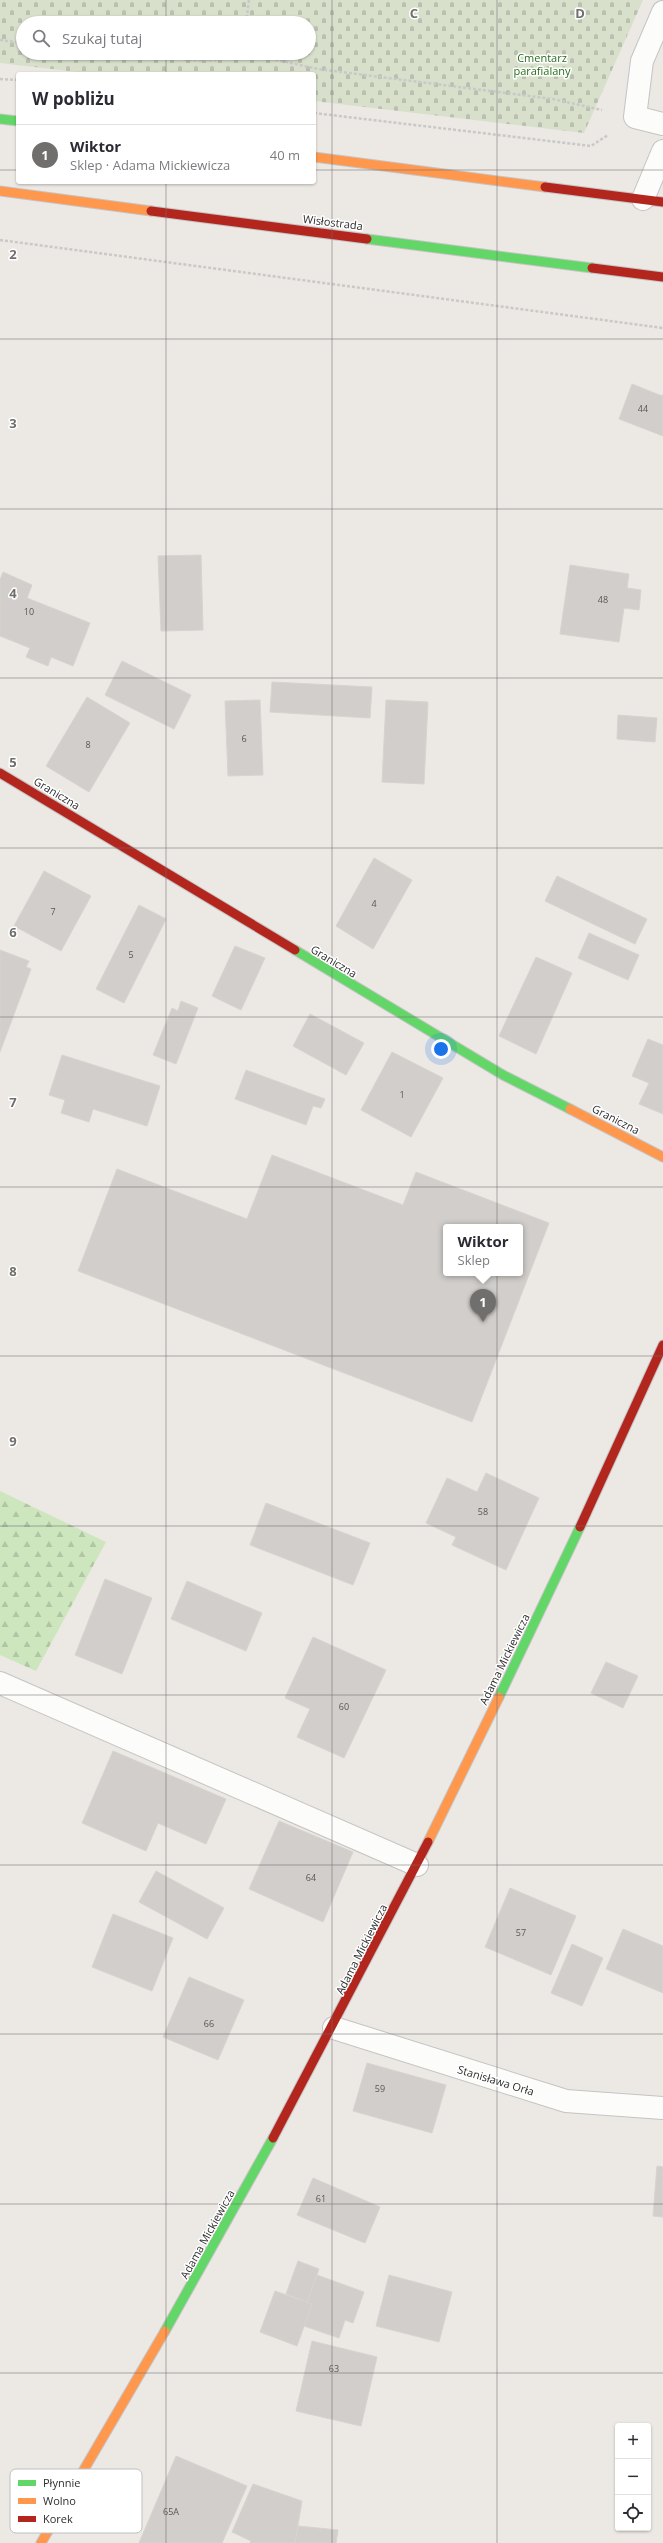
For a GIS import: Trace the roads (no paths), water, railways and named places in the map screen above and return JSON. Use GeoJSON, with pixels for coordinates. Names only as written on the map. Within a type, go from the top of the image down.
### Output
{"type":"FeatureCollection","features":[{"type":"Feature","properties":{"kind":"street"},"geometry":{"type":"LineString","coordinates":[[663,12],[642,61],[636,117],[663,124]]}},
{"type":"Feature","properties":{"kind":"street"},"geometry":{"type":"LineString","coordinates":[[0,119],[16,121]]}},
{"type":"Feature","properties":{"kind":"street"},"geometry":{"type":"LineString","coordinates":[[316,157],[653,201],[663,151]]}},
{"type":"Feature","properties":{"kind":"street","name":"Wisłostrada"},"geometry":{"type":"LineString","coordinates":[[0,191],[663,277]]}},
{"type":"Feature","properties":{"kind":"street","name":"Graniczna"},"geometry":{"type":"LineString","coordinates":[[0,773],[503,1075],[663,1157]]}},
{"type":"Feature","properties":{"kind":"street","name":"Adama Mickiewicza"},"geometry":{"type":"LineString","coordinates":[[85,2469],[181,2305],[334,2028],[417,1865],[592,1505],[663,1345]]}},
{"type":"Feature","properties":{"kind":"street"},"geometry":{"type":"LineString","coordinates":[[0,1683],[417,1865]]}},
{"type":"Feature","properties":{"kind":"street","name":"Stanisława Orła"},"geometry":{"type":"LineString","coordinates":[[334,2028],[566,2101],[663,2108]]}},
{"type":"Feature","properties":{"kind":"street","name":"Adama Mickiewicza"},"geometry":{"type":"LineString","coordinates":[[41,2543],[47,2533]]}},
{"type":"Feature","properties":{"kind":"place","name":"Wiktor"},"geometry":{"type":"Point","coordinates":[483,1322]}},
{"type":"Feature","properties":{"kind":"park label","name":"Cmentarz parafialany"},"geometry":{"type":"Point","coordinates":[542,63]}}]}
